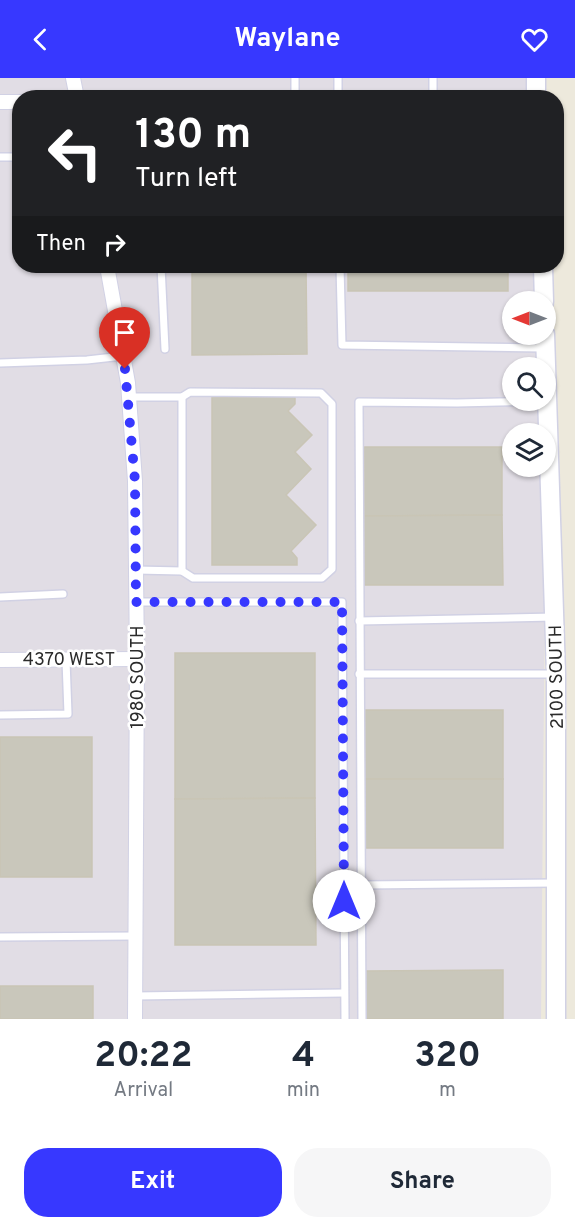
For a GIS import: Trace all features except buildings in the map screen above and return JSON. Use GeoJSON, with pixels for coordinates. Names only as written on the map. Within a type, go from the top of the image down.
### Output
{"type":"FeatureCollection","features":[{"type":"Feature","properties":{"kind":"street","name":"1980 SOUTH"},"geometry":{"type":"LineString","coordinates":[[108,273],[129,397],[135,481],[137,659],[135,1019]]}},
{"type":"Feature","properties":{"kind":"street"},"geometry":{"type":"LineString","coordinates":[[543,273],[544,291]]}},
{"type":"Feature","properties":{"kind":"street","name":"2100 SOUTH"},"geometry":{"type":"LineString","coordinates":[[547,411],[556,674],[556,1019]]}},
{"type":"Feature","properties":{"kind":"street","name":"4370 WEST"},"geometry":{"type":"LineString","coordinates":[[0,660],[137,659]]}},
{"type":"Feature","properties":{"kind":"lane"},"geometry":{"type":"LineString","coordinates":[[161,273],[165,349]]}},
{"type":"Feature","properties":{"kind":"lane"},"geometry":{"type":"LineString","coordinates":[[340,273],[342,345],[502,342]]}},
{"type":"Feature","properties":{"kind":"lane"},"geometry":{"type":"LineString","coordinates":[[0,363],[87,360],[123,356]]}},
{"type":"Feature","properties":{"kind":"lane"},"geometry":{"type":"LineString","coordinates":[[129,397],[182,397],[190,392],[321,393],[332,404],[332,569],[322,578],[193,578],[182,571],[136,570]]}},
{"type":"Feature","properties":{"kind":"lane"},"geometry":{"type":"LineString","coordinates":[[182,397],[182,571]]}},
{"type":"Feature","properties":{"kind":"lane"},"geometry":{"type":"LineString","coordinates":[[362,1019],[359,402],[502,402]]}},
{"type":"Feature","properties":{"kind":"lane"},"geometry":{"type":"LineString","coordinates":[[0,597],[63,594]]}},
{"type":"Feature","properties":{"kind":"lane"},"geometry":{"type":"LineString","coordinates":[[136,602],[342,602],[345,1019]]}},
{"type":"Feature","properties":{"kind":"lane"},"geometry":{"type":"LineString","coordinates":[[359,621],[555,617]]}},
{"type":"Feature","properties":{"kind":"lane"},"geometry":{"type":"LineString","coordinates":[[0,715],[68,714],[66,660]]}},
{"type":"Feature","properties":{"kind":"lane"},"geometry":{"type":"LineString","coordinates":[[359,674],[556,674]]}},
{"type":"Feature","properties":{"kind":"lane"},"geometry":{"type":"LineString","coordinates":[[362,885],[557,883]]}},
{"type":"Feature","properties":{"kind":"lane"},"geometry":{"type":"LineString","coordinates":[[0,937],[135,936]]}},
{"type":"Feature","properties":{"kind":"lane"},"geometry":{"type":"LineString","coordinates":[[135,996],[344,993]]}},
{"type":"Feature","properties":{"kind":"shaded area"},"geometry":{"type":"Polygon","coordinates":[[[0,78],[527,78],[527,90],[12,90],[12,273],[533,273],[534,291],[502,291],[502,345],[536,345],[537,357],[502,357],[502,411],[538,411],[539,423],[502,423],[502,477],[541,477],[545,582],[541,1019],[0,1019],[0,78]]]}},
{"type":"Feature","properties":{"kind":"route"},"geometry":{"type":"LineString","coordinates":[[125,369],[135,481],[136,602],[342,602],[344,901]]}}]}
